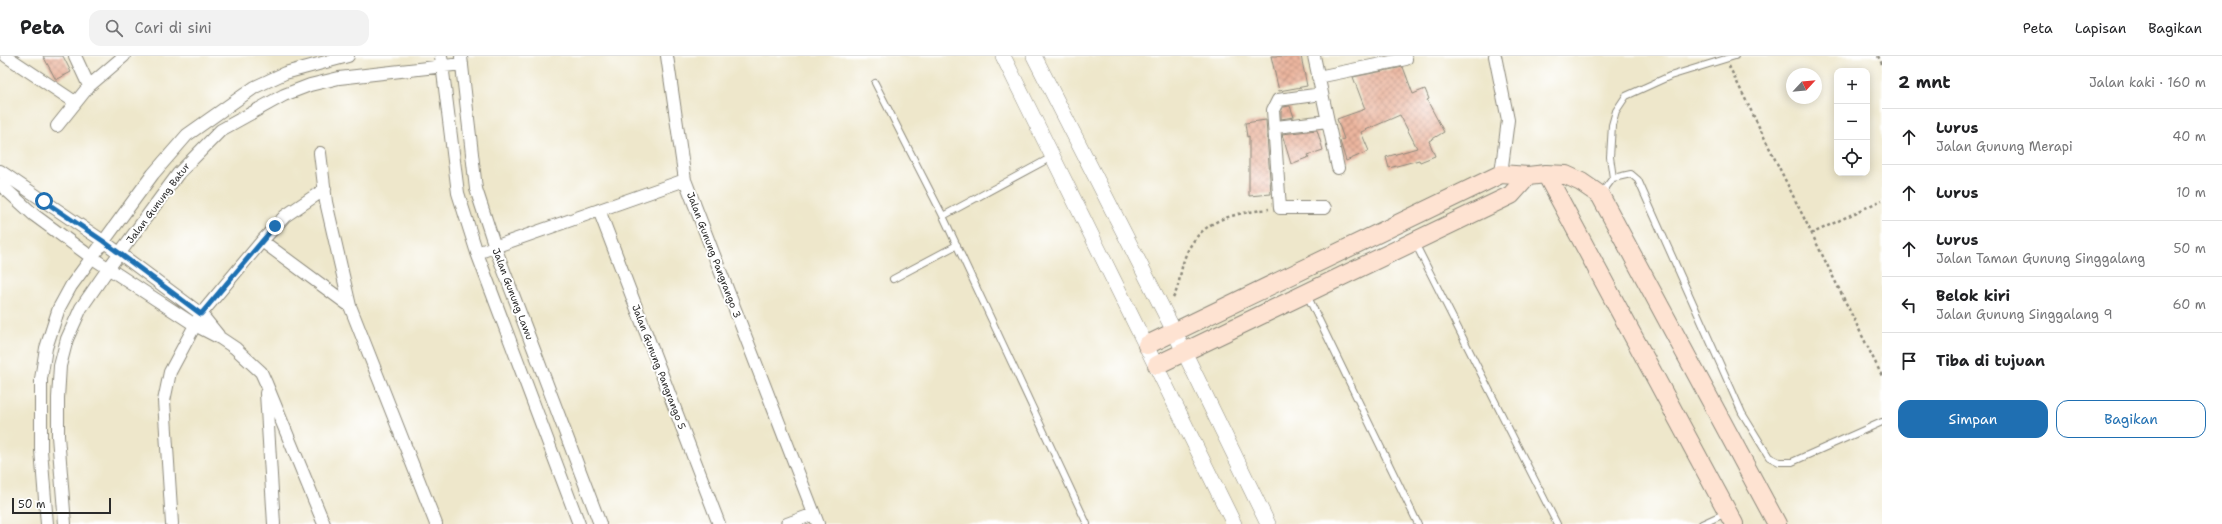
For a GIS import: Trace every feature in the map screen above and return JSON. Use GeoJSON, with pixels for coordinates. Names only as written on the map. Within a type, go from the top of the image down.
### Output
{"type":"FeatureCollection","features":[{"type":"Feature","properties":{"kind":"main road"},"geometry":{"type":"LineString","coordinates":[[1147,344],[1501,174],[1528,176],[1546,174],[1566,175],[1581,182],[1600,195],[1777,524]]}},
{"type":"Feature","properties":{"kind":"main road"},"geometry":{"type":"LineString","coordinates":[[1546,174],[1731,518]]}},
{"type":"Feature","properties":{"kind":"main road"},"geometry":{"type":"LineString","coordinates":[[1158,365],[1511,195],[1528,176]]}},
{"type":"Feature","properties":{"kind":"street"},"geometry":{"type":"LineString","coordinates":[[6,56],[75,102]]}},
{"type":"Feature","properties":{"kind":"street"},"geometry":{"type":"LineString","coordinates":[[75,56],[89,86]]}},
{"type":"Feature","properties":{"kind":"street"},"geometry":{"type":"LineString","coordinates":[[57,126],[89,86],[124,56]]}},
{"type":"Feature","properties":{"kind":"street"},"geometry":{"type":"LineString","coordinates":[[667,56],[685,180]]}},
{"type":"Feature","properties":{"kind":"street"},"geometry":{"type":"LineString","coordinates":[[1003,56],[1158,365],[1234,524]]}},
{"type":"Feature","properties":{"kind":"street"},"geometry":{"type":"LineString","coordinates":[[1034,56],[1174,331],[1268,524]]}},
{"type":"Feature","properties":{"kind":"street"},"geometry":{"type":"LineString","coordinates":[[1314,56],[1338,168]]}},
{"type":"Feature","properties":{"kind":"street"},"geometry":{"type":"LineString","coordinates":[[1495,56],[1508,120],[1501,174]]}},
{"type":"Feature","properties":{"kind":"street"},"geometry":{"type":"LineString","coordinates":[[343,57],[345,78]]}},
{"type":"Feature","properties":{"kind":"street","name":"Jalan Gunung Batur"},"geometry":{"type":"LineString","coordinates":[[47,524],[41,430],[41,379],[46,348],[59,308],[91,257],[152,174],[187,135],[255,87],[285,73],[343,57]]}},
{"type":"Feature","properties":{"kind":"street"},"geometry":{"type":"LineString","coordinates":[[1318,77],[1406,59]]}},
{"type":"Feature","properties":{"kind":"street","name":"Jalan Gunung Batur"},"geometry":{"type":"LineString","coordinates":[[65,524],[58,431],[60,366],[67,339],[81,308],[178,174],[202,147],[221,130],[284,95],[310,85],[345,78],[441,61],[461,60]]}},
{"type":"Feature","properties":{"kind":"street","name":"Jalan Gunung Lawu"},"geometry":{"type":"LineString","coordinates":[[461,60],[476,189],[495,247],[600,524]]}},
{"type":"Feature","properties":{"kind":"street","name":"Jalan Gunung Lawu"},"geometry":{"type":"LineString","coordinates":[[441,61],[458,194],[477,253],[579,524]]}},
{"type":"Feature","properties":{"kind":"street"},"geometry":{"type":"LineString","coordinates":[[1322,94],[1278,100],[1273,110],[1276,127],[1280,208],[1325,208]]}},
{"type":"Feature","properties":{"kind":"street"},"geometry":{"type":"LineString","coordinates":[[239,98],[248,114]]}},
{"type":"Feature","properties":{"kind":"street"},"geometry":{"type":"LineString","coordinates":[[1276,127],[1328,121]]}},
{"type":"Feature","properties":{"kind":"street"},"geometry":{"type":"LineString","coordinates":[[320,154],[324,189],[350,306],[436,524]]}},
{"type":"Feature","properties":{"kind":"street"},"geometry":{"type":"LineString","coordinates":[[2,178],[103,241],[201,314],[220,338]]}},
{"type":"Feature","properties":{"kind":"street"},"geometry":{"type":"LineString","coordinates":[[2,178],[34,215],[108,269],[194,325],[220,338],[254,364],[261,372],[266,383],[324,524]]}},
{"type":"Feature","properties":{"kind":"street","name":"Jalan Gunung Pangrango 3"},"geometry":{"type":"LineString","coordinates":[[477,253],[685,180],[816,519]]}},
{"type":"Feature","properties":{"kind":"street"},"geometry":{"type":"LineString","coordinates":[[172,524],[164,401],[170,372],[201,314],[262,241],[285,216],[324,189]]}},
{"type":"Feature","properties":{"kind":"street","name":"Jalan Gunung Pangrango 5"},"geometry":{"type":"LineString","coordinates":[[598,210],[719,524]]}},
{"type":"Feature","properties":{"kind":"street"},"geometry":{"type":"LineString","coordinates":[[262,241],[350,306]]}},
{"type":"Feature","properties":{"kind":"street"},"geometry":{"type":"LineString","coordinates":[[266,383],[274,524]]}},
{"type":"Feature","properties":{"kind":"street"},"geometry":{"type":"LineString","coordinates":[[41,430],[58,431]]}},
{"type":"Feature","properties":{"kind":"street"},"geometry":{"type":"LineString","coordinates":[[787,524],[816,519]]}},
{"type":"Feature","properties":{"kind":"lane"},"geometry":{"type":"LineString","coordinates":[[1613,178],[1610,158],[1612,125],[1616,111],[1626,96],[1670,76],[1735,56]]}},
{"type":"Feature","properties":{"kind":"lane"},"geometry":{"type":"LineString","coordinates":[[875,83],[943,216],[1087,524]]}},
{"type":"Feature","properties":{"kind":"lane"},"geometry":{"type":"LineString","coordinates":[[943,216],[1054,157]]}},
{"type":"Feature","properties":{"kind":"lane"},"geometry":{"type":"LineString","coordinates":[[1600,195],[1613,178],[1631,174],[1638,180],[1742,413],[1769,457],[1779,462],[1792,462],[1882,422]]}},
{"type":"Feature","properties":{"kind":"lane"},"geometry":{"type":"LineString","coordinates":[[1414,241],[1557,524]]}},
{"type":"Feature","properties":{"kind":"lane"},"geometry":{"type":"LineString","coordinates":[[893,279],[956,245]]}},
{"type":"Feature","properties":{"kind":"lane"},"geometry":{"type":"LineString","coordinates":[[1306,294],[1418,524]]}},
{"type":"Feature","properties":{"kind":"lane"},"geometry":{"type":"LineString","coordinates":[[1702,524],[1731,518]]}},
{"type":"Feature","properties":{"kind":"path"},"geometry":{"type":"LineString","coordinates":[[1878,56],[1882,64]]}},
{"type":"Feature","properties":{"kind":"path"},"geometry":{"type":"LineString","coordinates":[[1726,60],[1882,376]]}},
{"type":"Feature","properties":{"kind":"path"},"geometry":{"type":"LineString","coordinates":[[1812,234],[1882,200]]}},
{"type":"Feature","properties":{"kind":"path"},"geometry":{"type":"LineString","coordinates":[[1161,306],[1173,298],[1185,258],[1194,238],[1200,232],[1224,218],[1249,211],[1280,208]]}},
{"type":"Feature","properties":{"kind":"building"},"geometry":{"type":"Polygon","coordinates":[[[43,56],[63,56],[71,72],[56,80],[43,56]]]}},
{"type":"Feature","properties":{"kind":"building"},"geometry":{"type":"Polygon","coordinates":[[[1271,56],[1301,56],[1307,86],[1279,91],[1271,56]]]}},
{"type":"Feature","properties":{"kind":"building"},"geometry":{"type":"Polygon","coordinates":[[[1403,67],[1413,94],[1425,89],[1429,99],[1427,100],[1444,132],[1429,141],[1435,156],[1420,162],[1419,160],[1389,168],[1386,157],[1417,148],[1400,115],[1361,132],[1369,151],[1346,161],[1340,141],[1344,139],[1337,119],[1365,109],[1353,77],[1403,67]]]}},
{"type":"Feature","properties":{"kind":"building"},"geometry":{"type":"Polygon","coordinates":[[[1290,106],[1294,117],[1281,119],[1283,107],[1290,106]]]}},
{"type":"Feature","properties":{"kind":"building"},"geometry":{"type":"Polygon","coordinates":[[[1266,120],[1271,194],[1249,196],[1249,136],[1247,137],[1245,123],[1266,120]]]}},
{"type":"Feature","properties":{"kind":"building"},"geometry":{"type":"Polygon","coordinates":[[[1317,130],[1323,150],[1308,155],[1309,157],[1291,164],[1282,134],[1317,130]]]}},
{"type":"Feature","properties":{"kind":"route"},"geometry":{"type":"LineString","coordinates":[[44,201],[103,241],[201,314],[275,226]]}}]}
